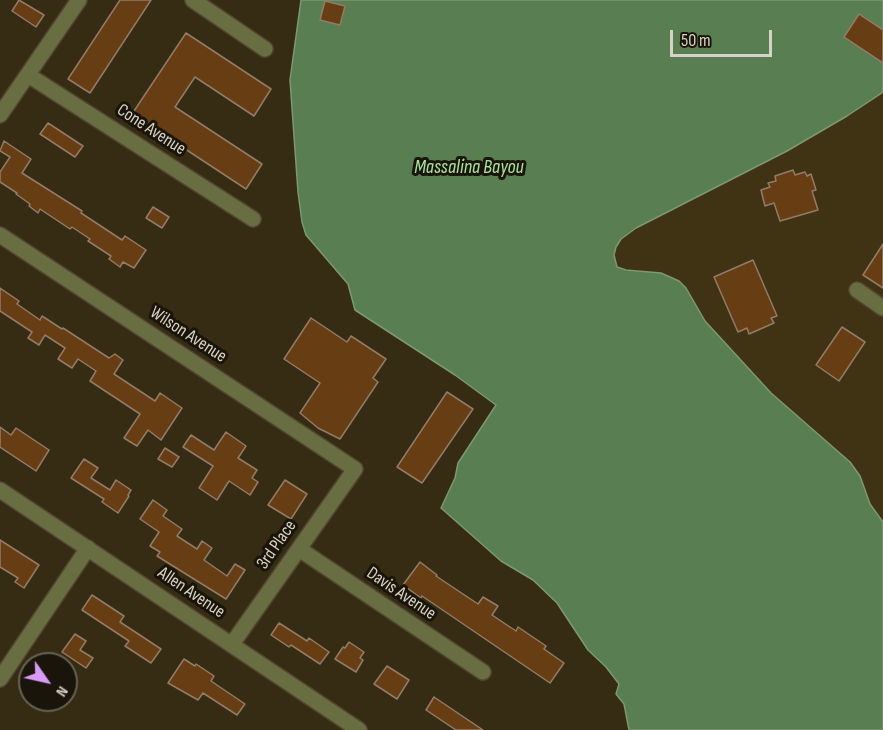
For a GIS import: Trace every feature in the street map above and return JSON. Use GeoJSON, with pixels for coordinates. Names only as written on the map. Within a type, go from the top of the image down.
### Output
{"type":"FeatureCollection","features":[{"type":"Feature","properties":{"kind":"street"},"geometry":{"type":"LineString","coordinates":[[0,115],[79,0]]}},
{"type":"Feature","properties":{"kind":"street"},"geometry":{"type":"LineString","coordinates":[[193,0],[265,49]]}},
{"type":"Feature","properties":{"kind":"street","name":"Cone Avenue"},"geometry":{"type":"LineString","coordinates":[[28,75],[253,219]]}},
{"type":"Feature","properties":{"kind":"street","name":"Wilson Avenue"},"geometry":{"type":"LineString","coordinates":[[0,235],[355,469]]}},
{"type":"Feature","properties":{"kind":"street"},"geometry":{"type":"LineString","coordinates":[[856,290],[883,308]]}},
{"type":"Feature","properties":{"kind":"street","name":"3rd Place"},"geometry":{"type":"LineString","coordinates":[[232,645],[355,469]]}},
{"type":"Feature","properties":{"kind":"street","name":"Allen Avenue"},"geometry":{"type":"LineString","coordinates":[[0,490],[360,730]]}},
{"type":"Feature","properties":{"kind":"street"},"geometry":{"type":"LineString","coordinates":[[0,679],[88,548]]}},
{"type":"Feature","properties":{"kind":"street","name":"Davis Avenue"},"geometry":{"type":"LineString","coordinates":[[299,549],[483,672]]}},
{"type":"Feature","properties":{"kind":"shaded area"},"geometry":{"type":"Polygon","coordinates":[[[883,92],[883,298],[858,281],[850,293],[883,316],[883,522],[870,504],[850,462],[771,393],[705,321],[686,288],[661,273],[617,267],[614,255],[621,239],[636,228],[787,151],[883,92]]]}},
{"type":"Feature","properties":{"kind":"water","name":"Massalina Bayou"},"geometry":{"type":"Polygon","coordinates":[[[301,0],[883,0],[883,92],[787,151],[636,228],[621,239],[614,255],[617,267],[661,273],[679,281],[686,288],[705,321],[771,393],[850,462],[860,476],[870,504],[883,522],[883,730],[629,730],[624,704],[616,694],[619,684],[606,667],[588,650],[557,603],[533,580],[501,561],[441,508],[455,478],[458,463],[496,405],[455,375],[355,310],[348,284],[306,235],[298,192],[290,80],[301,0]]]}},
{"type":"Feature","properties":{"kind":"building"},"geometry":{"type":"Polygon","coordinates":[[[19,0],[44,15],[36,27],[12,11],[19,0]]]}},
{"type":"Feature","properties":{"kind":"building"},"geometry":{"type":"Polygon","coordinates":[[[120,0],[151,0],[90,93],[68,79],[120,0]]]}},
{"type":"Feature","properties":{"kind":"building"},"geometry":{"type":"Polygon","coordinates":[[[325,1],[345,6],[340,25],[320,20],[325,1]]]}},
{"type":"Feature","properties":{"kind":"building"},"geometry":{"type":"Polygon","coordinates":[[[859,14],[883,30],[883,63],[844,37],[859,14]]]}},
{"type":"Feature","properties":{"kind":"building"},"geometry":{"type":"Polygon","coordinates":[[[186,33],[271,89],[254,116],[195,77],[175,107],[262,164],[246,189],[132,114],[186,33]]]}},
{"type":"Feature","properties":{"kind":"building"},"geometry":{"type":"Polygon","coordinates":[[[48,123],[83,146],[75,157],[40,134],[48,123]]]}},
{"type":"Feature","properties":{"kind":"building"},"geometry":{"type":"Polygon","coordinates":[[[4,141],[31,159],[22,173],[82,211],[81,213],[122,240],[125,236],[146,250],[134,268],[123,262],[120,267],[109,259],[111,256],[88,241],[90,239],[40,209],[38,213],[17,193],[0,182],[0,172],[10,157],[0,151],[4,141]]]}},
{"type":"Feature","properties":{"kind":"building"},"geometry":{"type":"Polygon","coordinates":[[[793,170],[795,175],[805,172],[807,176],[811,174],[816,190],[812,191],[818,210],[780,221],[774,203],[765,206],[761,190],[770,187],[768,183],[776,181],[775,176],[793,170]]]}},
{"type":"Feature","properties":{"kind":"building"},"geometry":{"type":"Polygon","coordinates":[[[153,207],[169,217],[162,228],[146,218],[153,207]]]}},
{"type":"Feature","properties":{"kind":"building"},"geometry":{"type":"Polygon","coordinates":[[[883,244],[883,288],[863,275],[883,244]]]}},
{"type":"Feature","properties":{"kind":"building"},"geometry":{"type":"Polygon","coordinates":[[[753,260],[777,316],[771,318],[774,323],[749,334],[747,328],[738,332],[714,277],[753,260]]]}},
{"type":"Feature","properties":{"kind":"building"},"geometry":{"type":"Polygon","coordinates":[[[0,288],[19,301],[17,304],[40,320],[42,316],[109,358],[115,354],[123,360],[114,374],[155,401],[160,393],[182,408],[161,440],[148,430],[137,446],[124,438],[140,414],[90,381],[96,371],[78,359],[72,368],[58,359],[65,348],[45,335],[39,345],[28,338],[32,332],[0,311],[0,288]]]}},
{"type":"Feature","properties":{"kind":"building"},"geometry":{"type":"Polygon","coordinates":[[[311,318],[347,342],[351,336],[386,359],[373,378],[378,382],[340,439],[318,428],[300,413],[320,383],[284,359],[311,318]]]}},
{"type":"Feature","properties":{"kind":"building"},"geometry":{"type":"Polygon","coordinates":[[[842,327],[865,342],[839,381],[816,365],[842,327]]]}},
{"type":"Feature","properties":{"kind":"building"},"geometry":{"type":"Polygon","coordinates":[[[447,392],[473,409],[422,483],[397,467],[447,392]]]}},
{"type":"Feature","properties":{"kind":"building"},"geometry":{"type":"Polygon","coordinates":[[[0,427],[11,435],[16,428],[49,450],[36,471],[0,447],[0,427]]]}},
{"type":"Feature","properties":{"kind":"building"},"geometry":{"type":"Polygon","coordinates":[[[226,432],[246,446],[238,458],[257,470],[252,478],[258,482],[250,495],[229,481],[217,500],[199,488],[213,466],[183,447],[191,435],[214,450],[226,432]]]}},
{"type":"Feature","properties":{"kind":"building"},"geometry":{"type":"Polygon","coordinates":[[[165,448],[179,457],[172,467],[158,459],[165,448]]]}},
{"type":"Feature","properties":{"kind":"building"},"geometry":{"type":"Polygon","coordinates":[[[84,459],[98,468],[91,478],[110,490],[116,480],[131,490],[118,513],[102,502],[104,499],[71,478],[84,459]]]}},
{"type":"Feature","properties":{"kind":"building"},"geometry":{"type":"Polygon","coordinates":[[[285,480],[307,494],[291,519],[268,505],[285,480]]]}},
{"type":"Feature","properties":{"kind":"building"},"geometry":{"type":"Polygon","coordinates":[[[153,500],[167,510],[163,516],[182,529],[177,536],[197,549],[202,541],[212,548],[204,560],[227,576],[235,564],[245,570],[226,599],[157,556],[160,552],[150,546],[159,532],[140,519],[153,500]]]}},
{"type":"Feature","properties":{"kind":"building"},"geometry":{"type":"Polygon","coordinates":[[[0,540],[39,565],[24,588],[15,582],[18,578],[0,567],[0,540]]]}},
{"type":"Feature","properties":{"kind":"building"},"geometry":{"type":"Polygon","coordinates":[[[420,562],[436,576],[478,604],[483,597],[498,606],[492,615],[516,631],[518,627],[546,646],[544,649],[564,663],[550,683],[403,585],[420,562]]]}},
{"type":"Feature","properties":{"kind":"building"},"geometry":{"type":"Polygon","coordinates":[[[92,595],[124,616],[120,622],[161,649],[151,663],[125,646],[129,641],[82,610],[92,595]]]}},
{"type":"Feature","properties":{"kind":"building"},"geometry":{"type":"Polygon","coordinates":[[[279,623],[307,641],[309,638],[329,652],[320,664],[271,635],[279,623]]]}},
{"type":"Feature","properties":{"kind":"building"},"geometry":{"type":"Polygon","coordinates":[[[75,634],[86,641],[80,650],[93,658],[86,668],[78,663],[78,652],[62,652],[75,634]]]}},
{"type":"Feature","properties":{"kind":"building"},"geometry":{"type":"Polygon","coordinates":[[[349,642],[364,652],[360,658],[363,660],[356,672],[335,659],[349,642]]]}},
{"type":"Feature","properties":{"kind":"building"},"geometry":{"type":"Polygon","coordinates":[[[184,659],[214,676],[211,681],[245,704],[237,715],[203,693],[198,700],[168,683],[184,659]]]}},
{"type":"Feature","properties":{"kind":"building"},"geometry":{"type":"Polygon","coordinates":[[[387,666],[409,680],[397,699],[374,684],[387,666]]]}},
{"type":"Feature","properties":{"kind":"building"},"geometry":{"type":"Polygon","coordinates":[[[434,697],[483,730],[456,730],[426,710],[434,697]]]}}]}
